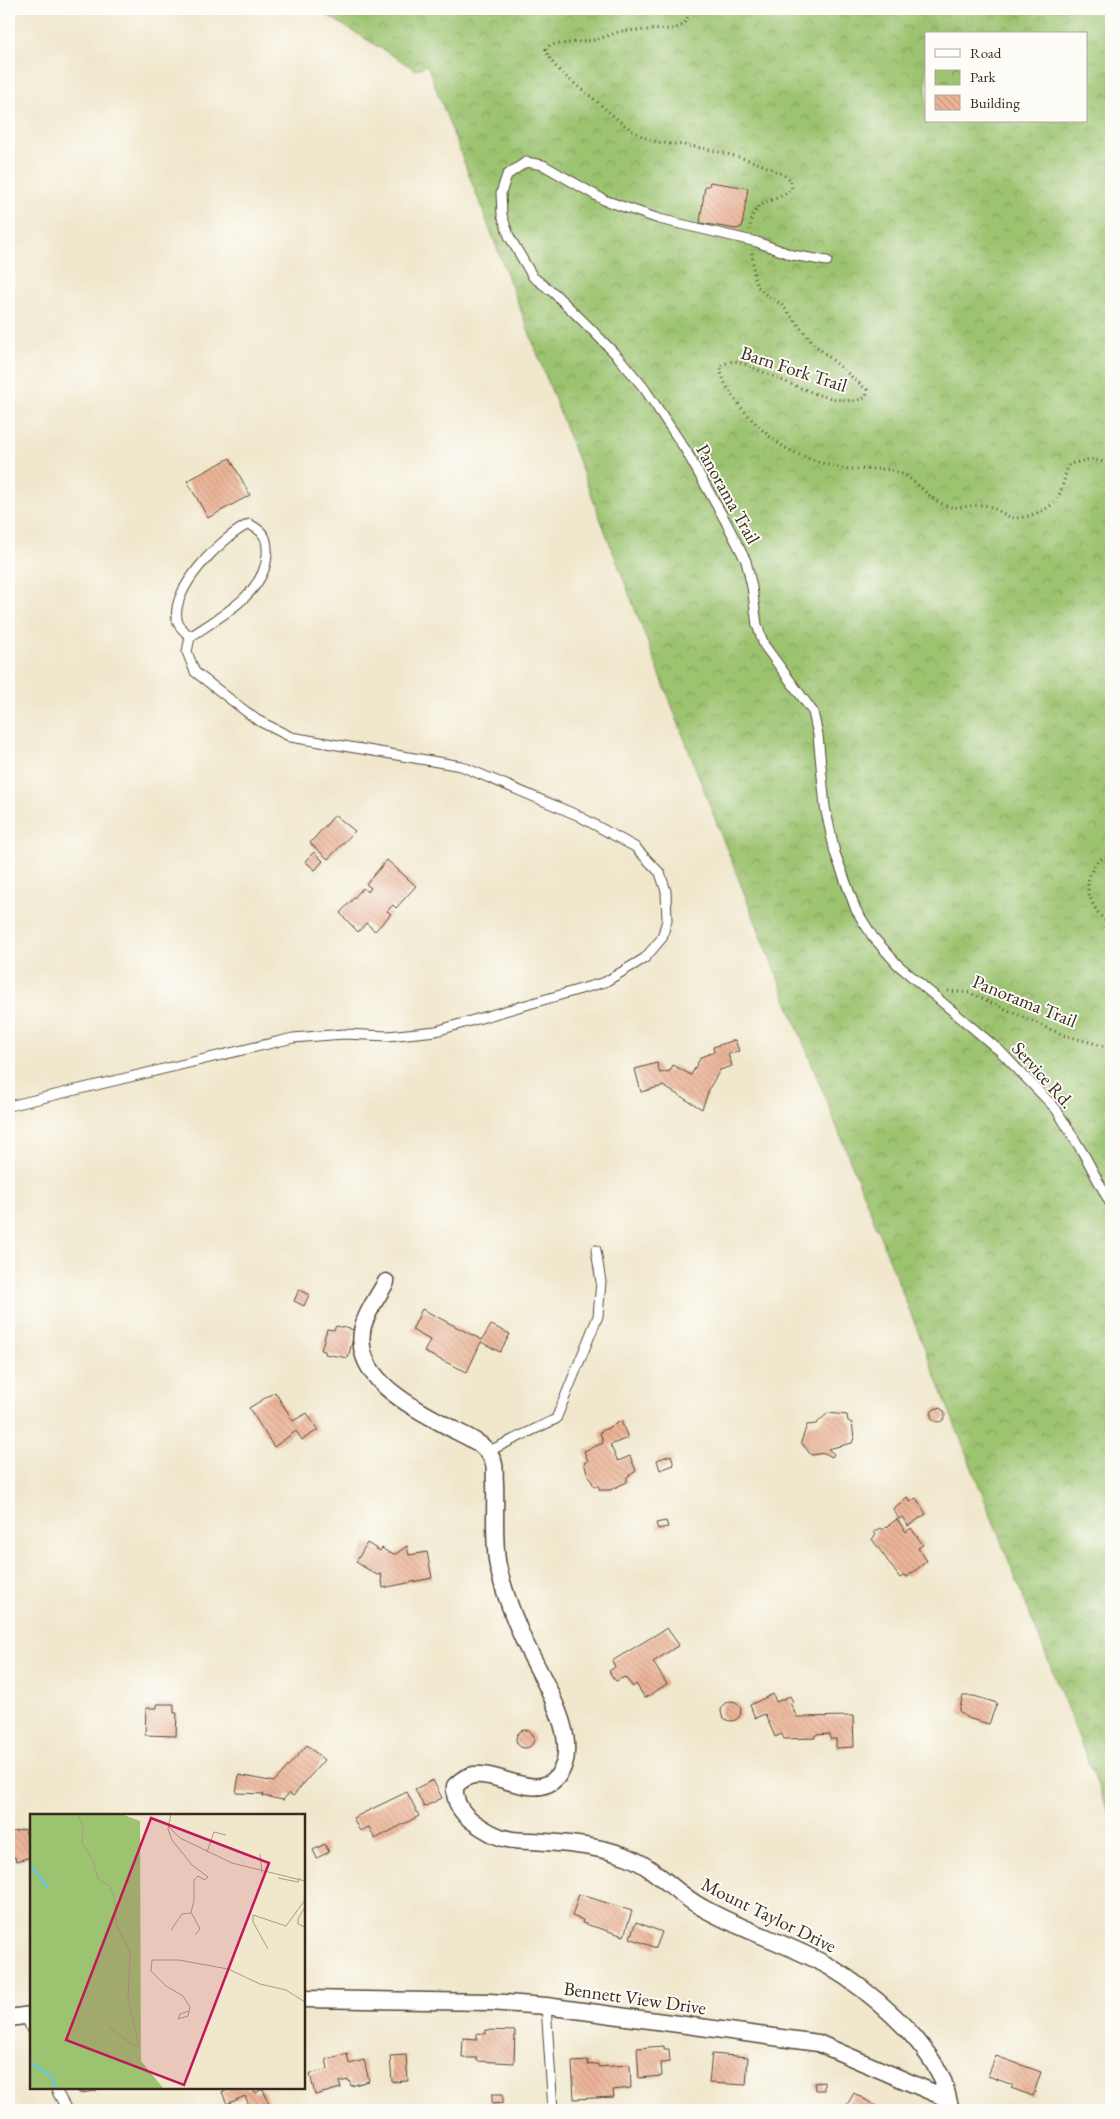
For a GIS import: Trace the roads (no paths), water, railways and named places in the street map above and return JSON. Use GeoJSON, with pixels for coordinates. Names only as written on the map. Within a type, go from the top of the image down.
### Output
{"type":"FeatureCollection","features":[{"type":"Feature","properties":{"kind":"street"},"geometry":{"type":"LineString","coordinates":[[386,1282],[364,1326],[363,1352],[370,1369],[382,1384],[412,1406],[482,1445],[487,1452]]}},
{"type":"Feature","properties":{"kind":"street","name":"Mount Taylor Drive"},"geometry":{"type":"LineString","coordinates":[[487,1452],[494,1461],[498,1566],[521,1634],[560,1717],[566,1740],[567,1760],[556,1778],[547,1784],[533,1788],[507,1780],[474,1775],[464,1778],[455,1786],[454,1799],[460,1811],[492,1833],[515,1841],[545,1841],[590,1846],[629,1857],[656,1873],[701,1908],[830,1967],[875,1998],[920,2044],[942,2078],[949,2105]]}},
{"type":"Feature","properties":{"kind":"street","name":"Bennett View Drive"},"geometry":{"type":"LineString","coordinates":[[305,1999],[490,2002],[546,2006],[818,2043],[949,2105]]}},
{"type":"Feature","properties":{"kind":"street"},"geometry":{"type":"LineString","coordinates":[[9,2018],[29,2020]]}},
{"type":"Feature","properties":{"kind":"lane","name":"Panorama Trail"},"geometry":{"type":"LineString","coordinates":[[827,262],[792,255],[750,240],[690,227],[604,200],[543,165],[526,162],[507,175],[501,193],[502,215],[509,236],[532,277],[554,293],[592,330],[644,388],[685,449],[726,522],[746,561],[757,625],[764,645],[813,712],[818,735],[825,807],[835,853],[853,902],[873,937],[924,989]]}},
{"type":"Feature","properties":{"kind":"lane"},"geometry":{"type":"LineString","coordinates":[[9,1106],[293,1038],[344,1034],[388,1036],[436,1031],[605,982],[645,958],[662,938],[667,920],[666,891],[660,873],[635,847],[578,815],[461,766],[291,737],[257,720],[195,672],[187,652],[190,637],[232,608],[257,581],[267,557],[268,541],[261,530],[249,524],[238,529],[208,556],[192,574],[182,592],[178,611],[178,623],[190,637]]}},
{"type":"Feature","properties":{"kind":"lane","name":"Service Rd."},"geometry":{"type":"LineString","coordinates":[[924,989],[1000,1051],[1056,1109],[1086,1158],[1111,1206]]}},
{"type":"Feature","properties":{"kind":"lane"},"geometry":{"type":"LineString","coordinates":[[487,1452],[556,1420],[598,1316],[601,1282],[596,1250]]}},
{"type":"Feature","properties":{"kind":"lane"},"geometry":{"type":"LineString","coordinates":[[546,2006],[553,2110]]}},
{"type":"Feature","properties":{"kind":"lane"},"geometry":{"type":"LineString","coordinates":[[56,2089],[66,2110]]}}]}
